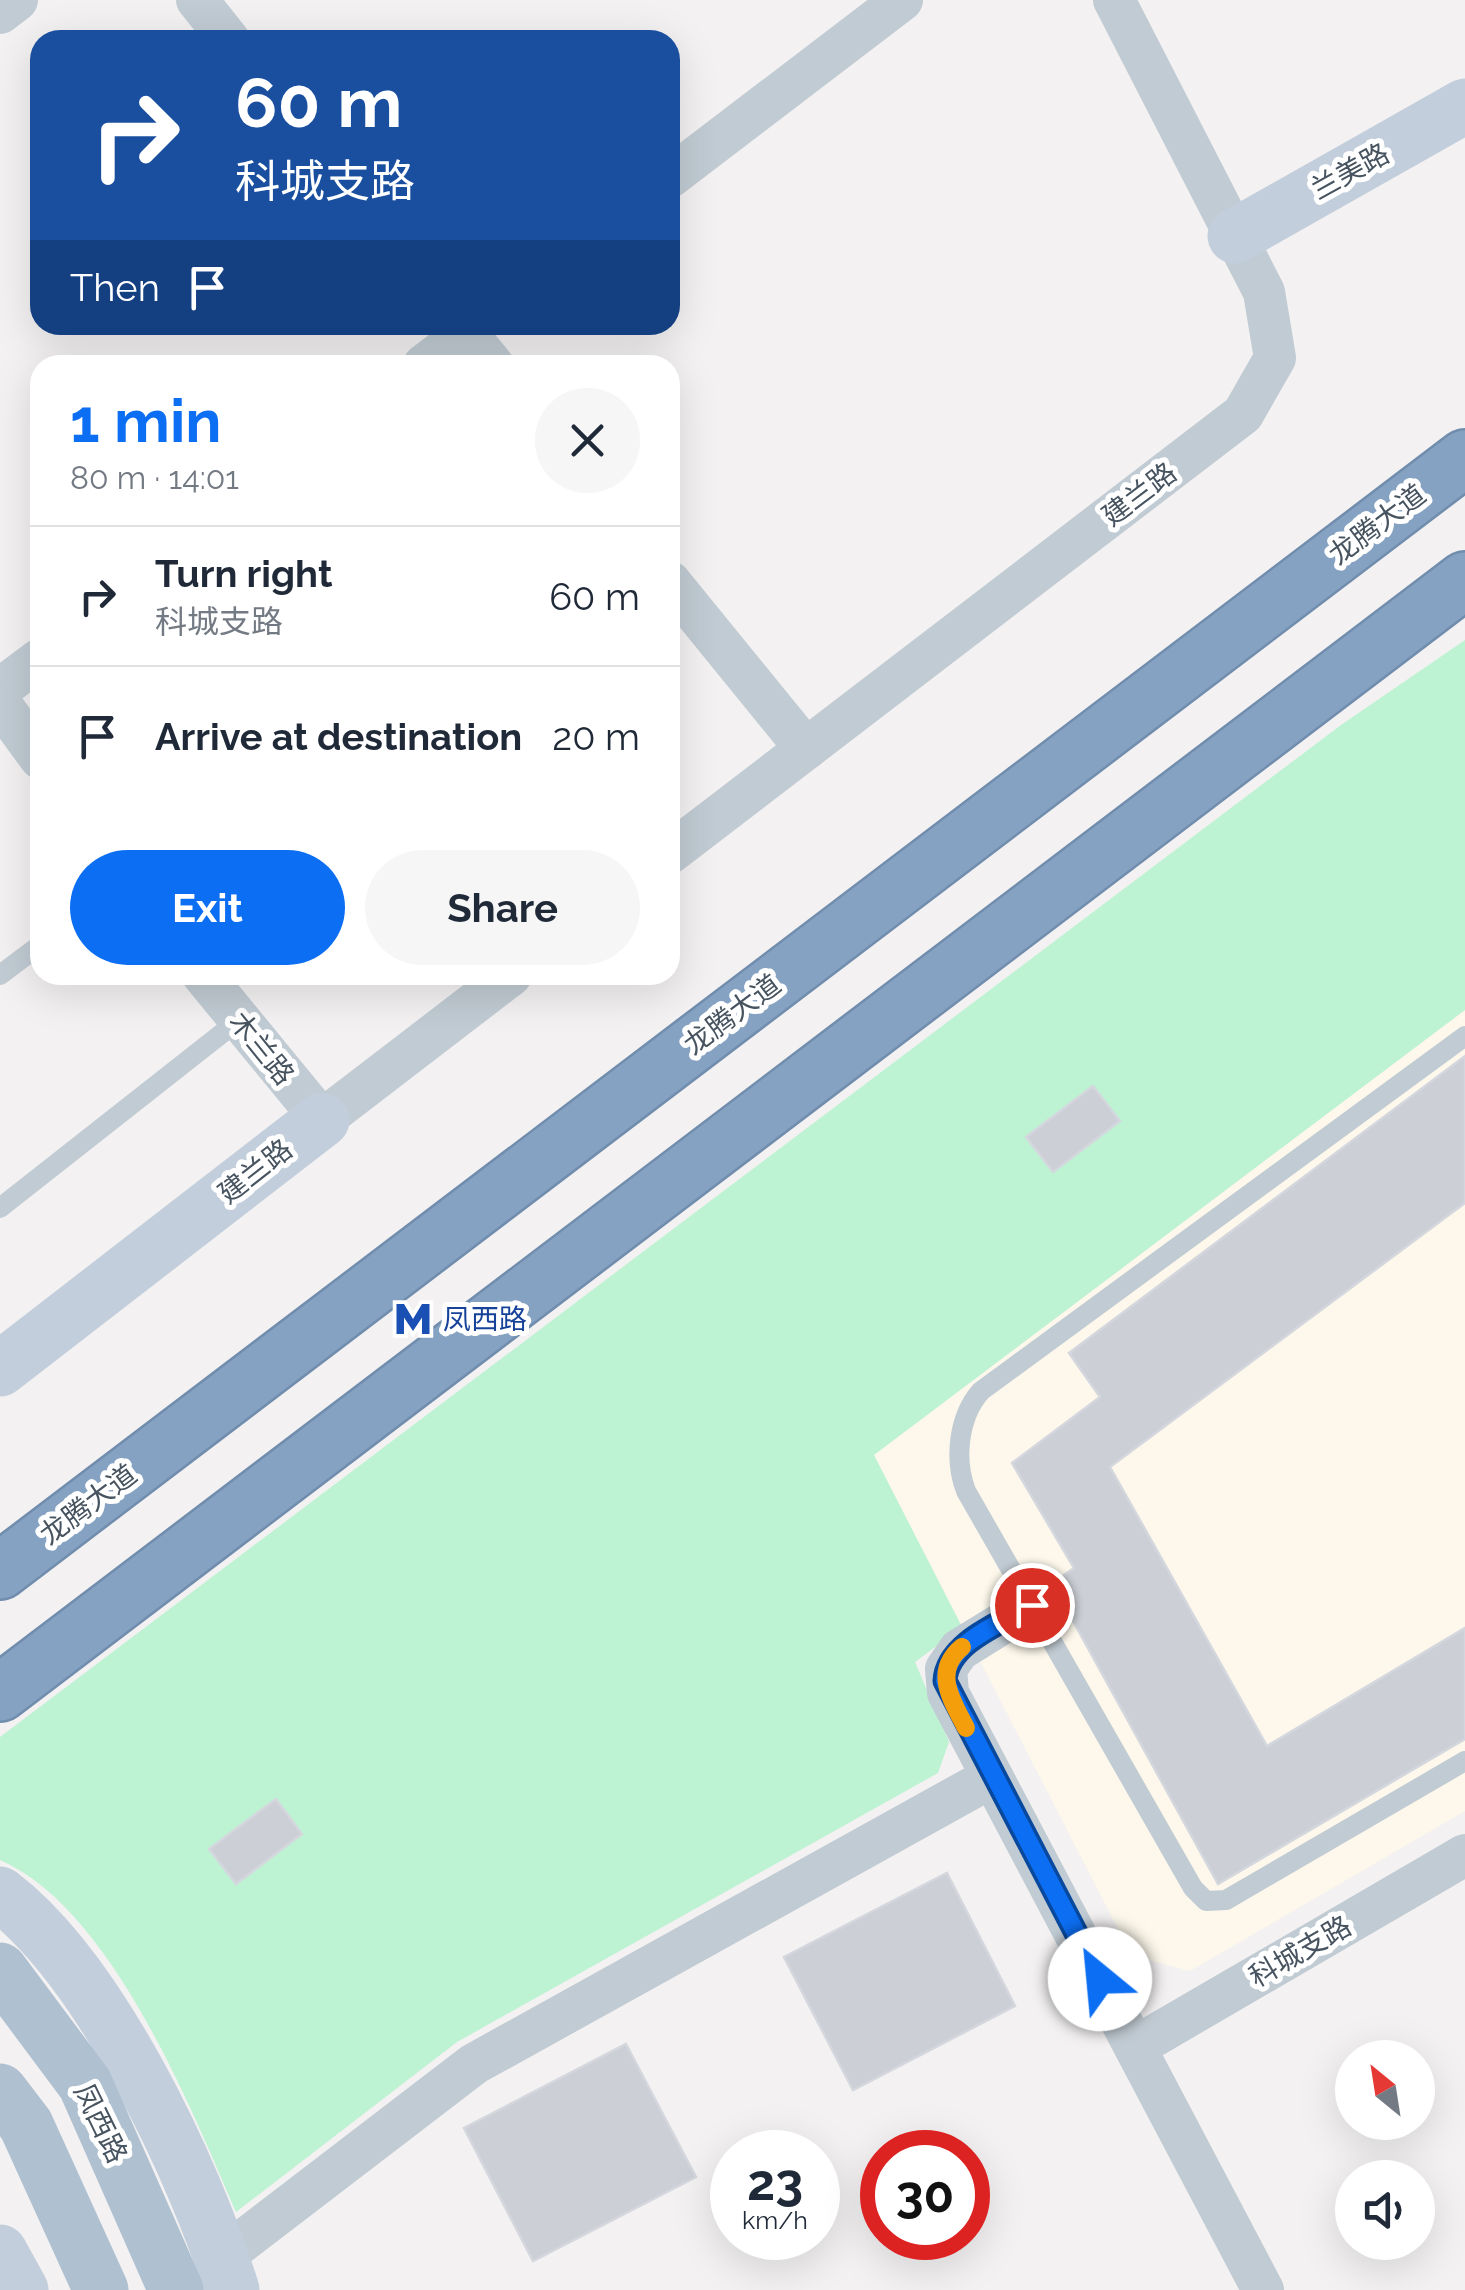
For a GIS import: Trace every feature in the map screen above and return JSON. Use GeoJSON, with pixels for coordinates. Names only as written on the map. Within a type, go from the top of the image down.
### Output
{"type":"FeatureCollection","features":[{"type":"Feature","properties":{"kind":"highway","name":"龙腾大道"},"geometry":{"type":"LineString","coordinates":[[0,1571],[1465,458]]}},
{"type":"Feature","properties":{"kind":"highway"},"geometry":{"type":"LineString","coordinates":[[0,1693],[1456,588]]}},
{"type":"Feature","properties":{"kind":"main road","name":"凤西路"},"geometry":{"type":"LineString","coordinates":[[0,1970],[85,2084],[176,2290]]}},
{"type":"Feature","properties":{"kind":"main road"},"geometry":{"type":"LineString","coordinates":[[0,2091],[26,2125],[102,2290]]}},
{"type":"Feature","properties":{"kind":"street"},"geometry":{"type":"LineString","coordinates":[[0,13],[17,0]]}},
{"type":"Feature","properties":{"kind":"street"},"geometry":{"type":"LineString","coordinates":[[197,0],[221,30]]}},
{"type":"Feature","properties":{"kind":"street"},"geometry":{"type":"LineString","coordinates":[[680,169],[902,0]]}},
{"type":"Feature","properties":{"kind":"street","name":"建兰路"},"geometry":{"type":"LineString","coordinates":[[680,845],[1244,414],[1275,358],[1264,292],[1114,0]]}},
{"type":"Feature","properties":{"kind":"street","name":"兰美路"},"geometry":{"type":"LineString","coordinates":[[1235,236],[1465,106]]}},
{"type":"Feature","properties":{"kind":"street"},"geometry":{"type":"LineString","coordinates":[[442,355],[474,337]]}},
{"type":"Feature","properties":{"kind":"street"},"geometry":{"type":"LineString","coordinates":[[680,594],[806,749]]}},
{"type":"Feature","properties":{"kind":"street"},"geometry":{"type":"LineString","coordinates":[[0,689],[30,666]]}},
{"type":"Feature","properties":{"kind":"street"},"geometry":{"type":"LineString","coordinates":[[0,703],[30,744]]}},
{"type":"Feature","properties":{"kind":"street","name":"木兰路"},"geometry":{"type":"LineString","coordinates":[[211,985],[322,1120]]}},
{"type":"Feature","properties":{"kind":"street","name":"建兰路"},"geometry":{"type":"LineString","coordinates":[[0,1369],[498,985]]}},
{"type":"Feature","properties":{"kind":"street"},"geometry":{"type":"LineString","coordinates":[[1032,1605],[958,1650],[946,1669],[948,1693],[1262,2290]]}},
{"type":"Feature","properties":{"kind":"street"},"geometry":{"type":"LineString","coordinates":[[0,1894],[23,1912],[76,1976],[126,2054],[227,2274],[474,2064],[992,1777]]}},
{"type":"Feature","properties":{"kind":"street","name":"科城支路"},"geometry":{"type":"LineString","coordinates":[[1135,2046],[1465,1855]]}},
{"type":"Feature","properties":{"kind":"street"},"geometry":{"type":"LineString","coordinates":[[0,2252],[21,2290]]}},
{"type":"Feature","properties":{"kind":"lane"},"geometry":{"type":"LineString","coordinates":[[0,975],[30,952]]}},
{"type":"Feature","properties":{"kind":"lane"},"geometry":{"type":"LineString","coordinates":[[0,1208],[238,1020]]}},
{"type":"Feature","properties":{"kind":"lane"},"geometry":{"type":"LineString","coordinates":[[1465,1036],[970,1403],[964,1417],[962,1479],[1193,1888],[1206,1901],[1226,1900],[1465,1762]]}},
{"type":"Feature","properties":{"kind":"shaded area"},"geometry":{"type":"Polygon","coordinates":[[[1465,1010],[1465,1811],[1190,1971],[1132,1956],[874,1455],[1465,1010]]]}},
{"type":"Feature","properties":{"kind":"green space"},"geometry":{"type":"Polygon","coordinates":[[[1465,640],[1465,1010],[874,1455],[962,1627],[915,1662],[949,1742],[938,1773],[457,2042],[236,2212],[170,2067],[111,1965],[77,1920],[40,1885],[0,1860],[0,1737],[1341,725],[1465,640]]]}},
{"type":"Feature","properties":{"kind":"building"},"geometry":{"type":"Polygon","coordinates":[[[1465,1056],[1465,1203],[1110,1467],[1267,1746],[1465,1628],[1465,1739],[1218,1884],[1052,1583],[1074,1568],[1012,1463],[1100,1397],[1069,1353],[1465,1056]]]}},
{"type":"Feature","properties":{"kind":"building"},"geometry":{"type":"Polygon","coordinates":[[[1093,1086],[1120,1121],[1053,1172],[1026,1137],[1093,1086]]]}},
{"type":"Feature","properties":{"kind":"building"},"geometry":{"type":"Polygon","coordinates":[[[276,1799],[302,1834],[236,1884],[209,1849],[276,1799]]]}},
{"type":"Feature","properties":{"kind":"building"},"geometry":{"type":"Polygon","coordinates":[[[947,1873],[1015,2006],[853,2090],[784,1957],[947,1873]]]}},
{"type":"Feature","properties":{"kind":"building"},"geometry":{"type":"Polygon","coordinates":[[[626,2044],[696,2177],[533,2261],[464,2128],[626,2044]]]}},
{"type":"Feature","properties":{"kind":"slow traffic"},"geometry":{"type":"LineString","coordinates":[[962,1647],[951,1658],[945,1681],[966,1728]]}},
{"type":"Feature","properties":{"kind":"place","name":"凤西路"},"geometry":{"type":"Point","coordinates":[413,1319]}},
{"type":"Feature","properties":{"kind":"route"},"geometry":{"type":"LineString","coordinates":[[1032,1605],[958,1650],[946,1669],[945,1681],[1100,1979]]}}]}
